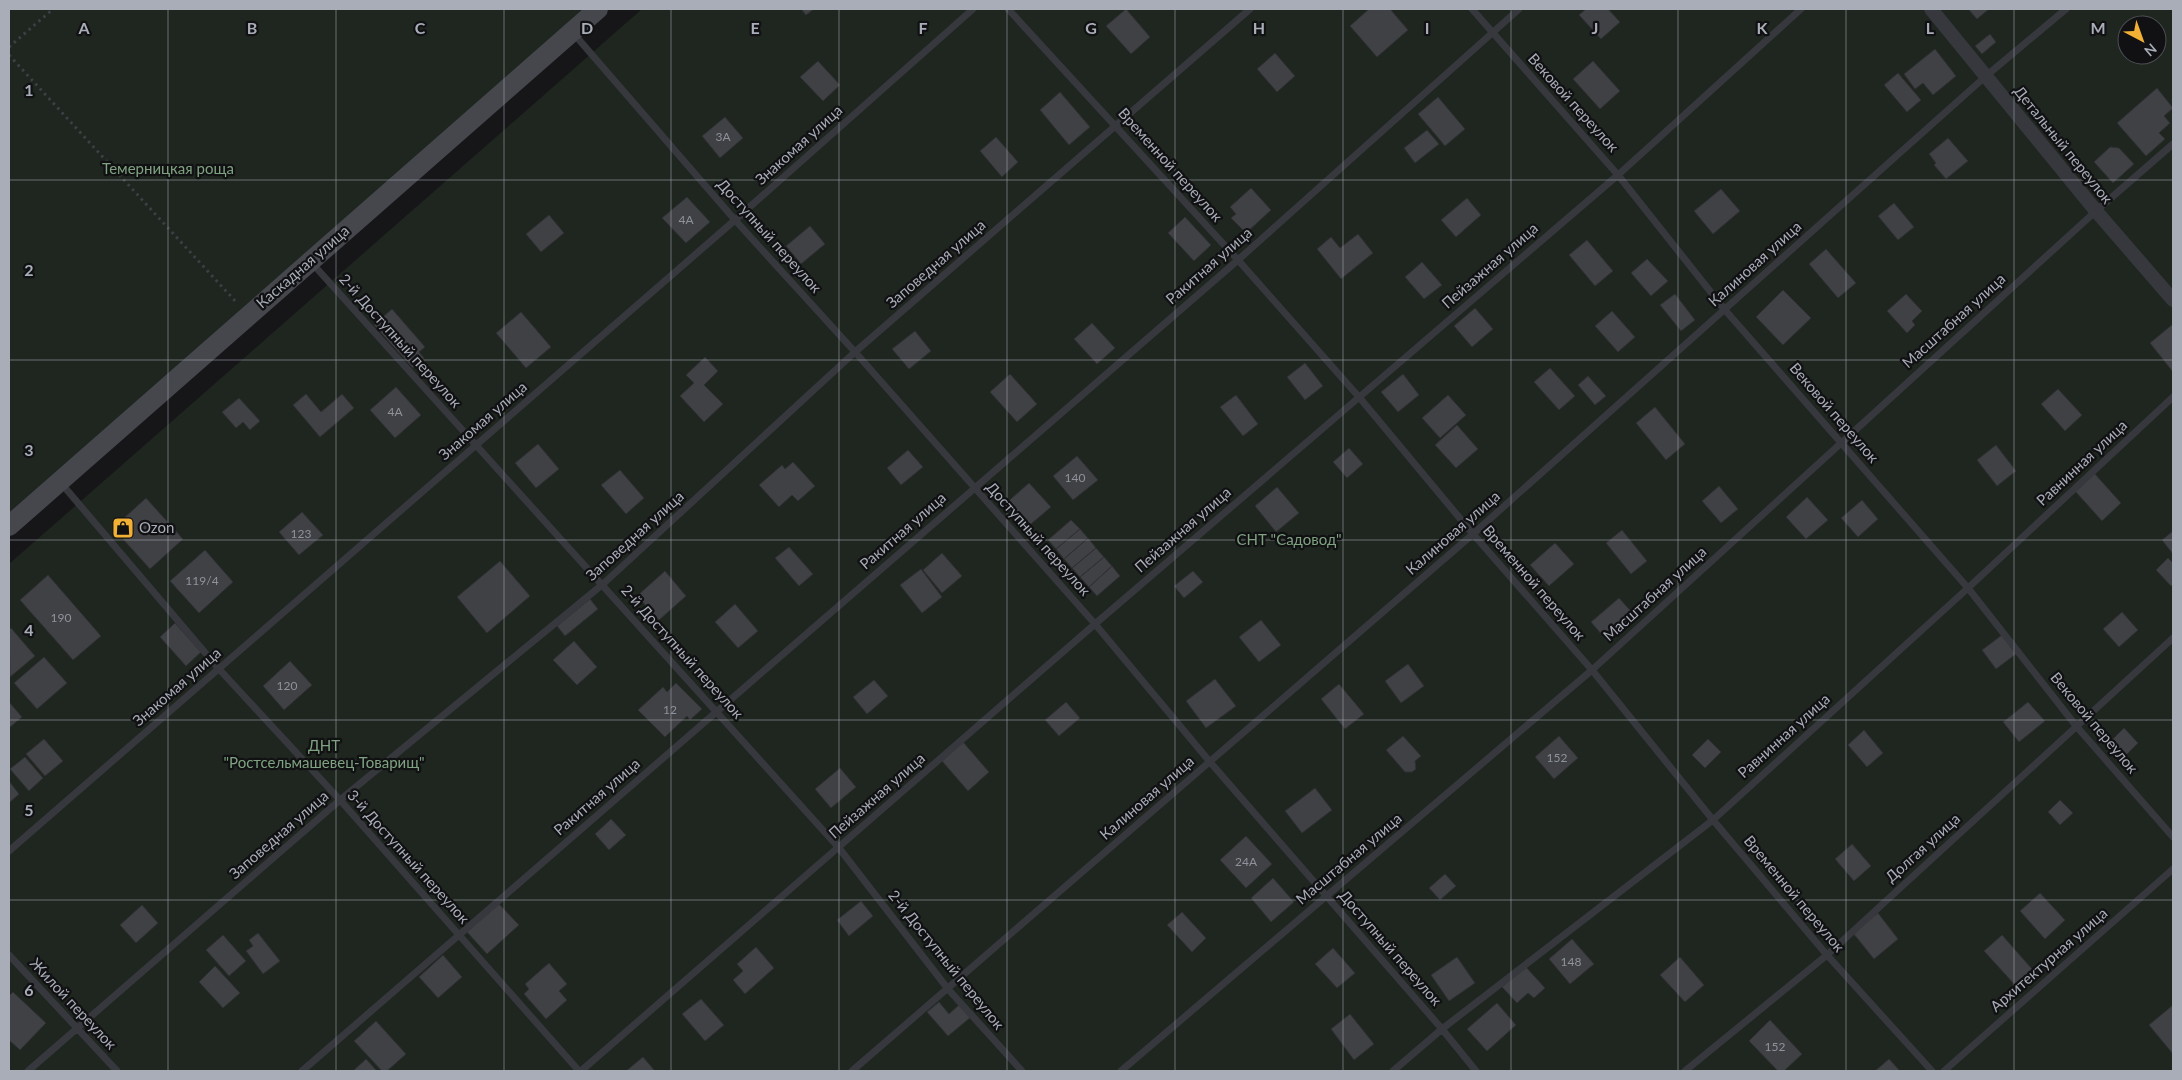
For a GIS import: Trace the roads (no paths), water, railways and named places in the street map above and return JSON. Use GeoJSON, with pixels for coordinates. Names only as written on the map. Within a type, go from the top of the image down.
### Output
{"type":"FeatureCollection","features":[{"type":"Feature","properties":{"kind":"street","name":"Каскадная улица"},"geometry":{"type":"LineString","coordinates":[[9,526],[598,9]]}},
{"type":"Feature","properties":{"kind":"street","name":"Детальный переулок"},"geometry":{"type":"LineString","coordinates":[[1931,9],[2096,211],[2173,300]]}},
{"type":"Feature","properties":{"kind":"lane","name":"Знакомая улица"},"geometry":{"type":"LineString","coordinates":[[9,851],[736,220],[972,9]]}},
{"type":"Feature","properties":{"kind":"lane","name":"Временной переулок"},"geometry":{"type":"LineString","coordinates":[[1008,9],[1238,260],[1358,397],[1473,534],[1592,670],[1713,820],[1827,954],[1932,1071]]}},
{"type":"Feature","properties":{"kind":"lane","name":"Заповедная улица"},"geometry":{"type":"LineString","coordinates":[[28,1071],[340,800],[603,584],[855,352],[1250,9]]}},
{"type":"Feature","properties":{"kind":"lane","name":"Вековой переулок"},"geometry":{"type":"LineString","coordinates":[[1472,9],[1618,175],[1725,310],[1842,441],[1968,588],[2077,727],[2173,836]]}},
{"type":"Feature","properties":{"kind":"lane","name":"Ракитная улица"},"geometry":{"type":"LineString","coordinates":[[302,1071],[1238,260],[1519,9]]}},
{"type":"Feature","properties":{"kind":"lane","name":"Пейзажная улица"},"geometry":{"type":"LineString","coordinates":[[580,1071],[1095,624],[1618,175],[1801,9]]}},
{"type":"Feature","properties":{"kind":"lane","name":"Калиновая улица"},"geometry":{"type":"LineString","coordinates":[[852,1071],[1473,534],[1986,76],[2066,9]]}},
{"type":"Feature","properties":{"kind":"lane","name":"Доступный переулок"},"geometry":{"type":"LineString","coordinates":[[572,32],[736,220],[1095,624],[1210,762],[1442,1029],[1476,1071]]}},
{"type":"Feature","properties":{"kind":"lane","name":"Масштабная улица"},"geometry":{"type":"LineString","coordinates":[[1121,1071],[1592,670],[2096,211],[2173,144]]}},
{"type":"Feature","properties":{"kind":"lane","name":"2-й Доступный переулок"},"geometry":{"type":"LineString","coordinates":[[310,261],[839,848],[948,988],[1022,1071]]}},
{"type":"Feature","properties":{"kind":"lane","name":"Равнинная улица"},"geometry":{"type":"LineString","coordinates":[[1393,1071],[1442,1029],[1713,820],[1968,588],[2173,397]]}},
{"type":"Feature","properties":{"kind":"lane","name":"3-й Доступный переулок"},"geometry":{"type":"LineString","coordinates":[[59,481],[219,669],[340,800],[580,1071]]}},
{"type":"Feature","properties":{"kind":"lane","name":"Долгая улица"},"geometry":{"type":"LineString","coordinates":[[1686,1071],[1827,954],[2173,638]]}},
{"type":"Feature","properties":{"kind":"lane","name":"Архитектурная улица"},"geometry":{"type":"LineString","coordinates":[[1944,1071],[2173,869]]}},
{"type":"Feature","properties":{"kind":"lane","name":"Жилой переулок"},"geometry":{"type":"LineString","coordinates":[[9,955],[117,1071]]}},
{"type":"Feature","properties":{"kind":"place","name":"Ozon"},"geometry":{"type":"Point","coordinates":[123,528]}},
{"type":"Feature","properties":{"kind":"park label","name":"Темерницкая роща"},"geometry":{"type":"Point","coordinates":[168,169]}},
{"type":"Feature","properties":{"kind":"park label","name":"СНТ \"Садовод\""},"geometry":{"type":"Point","coordinates":[1289,540]}},
{"type":"Feature","properties":{"kind":"park label","name":"ДНТ \"Ростсельмашевец-Товарищ\""},"geometry":{"type":"Point","coordinates":[324,754]}}]}
